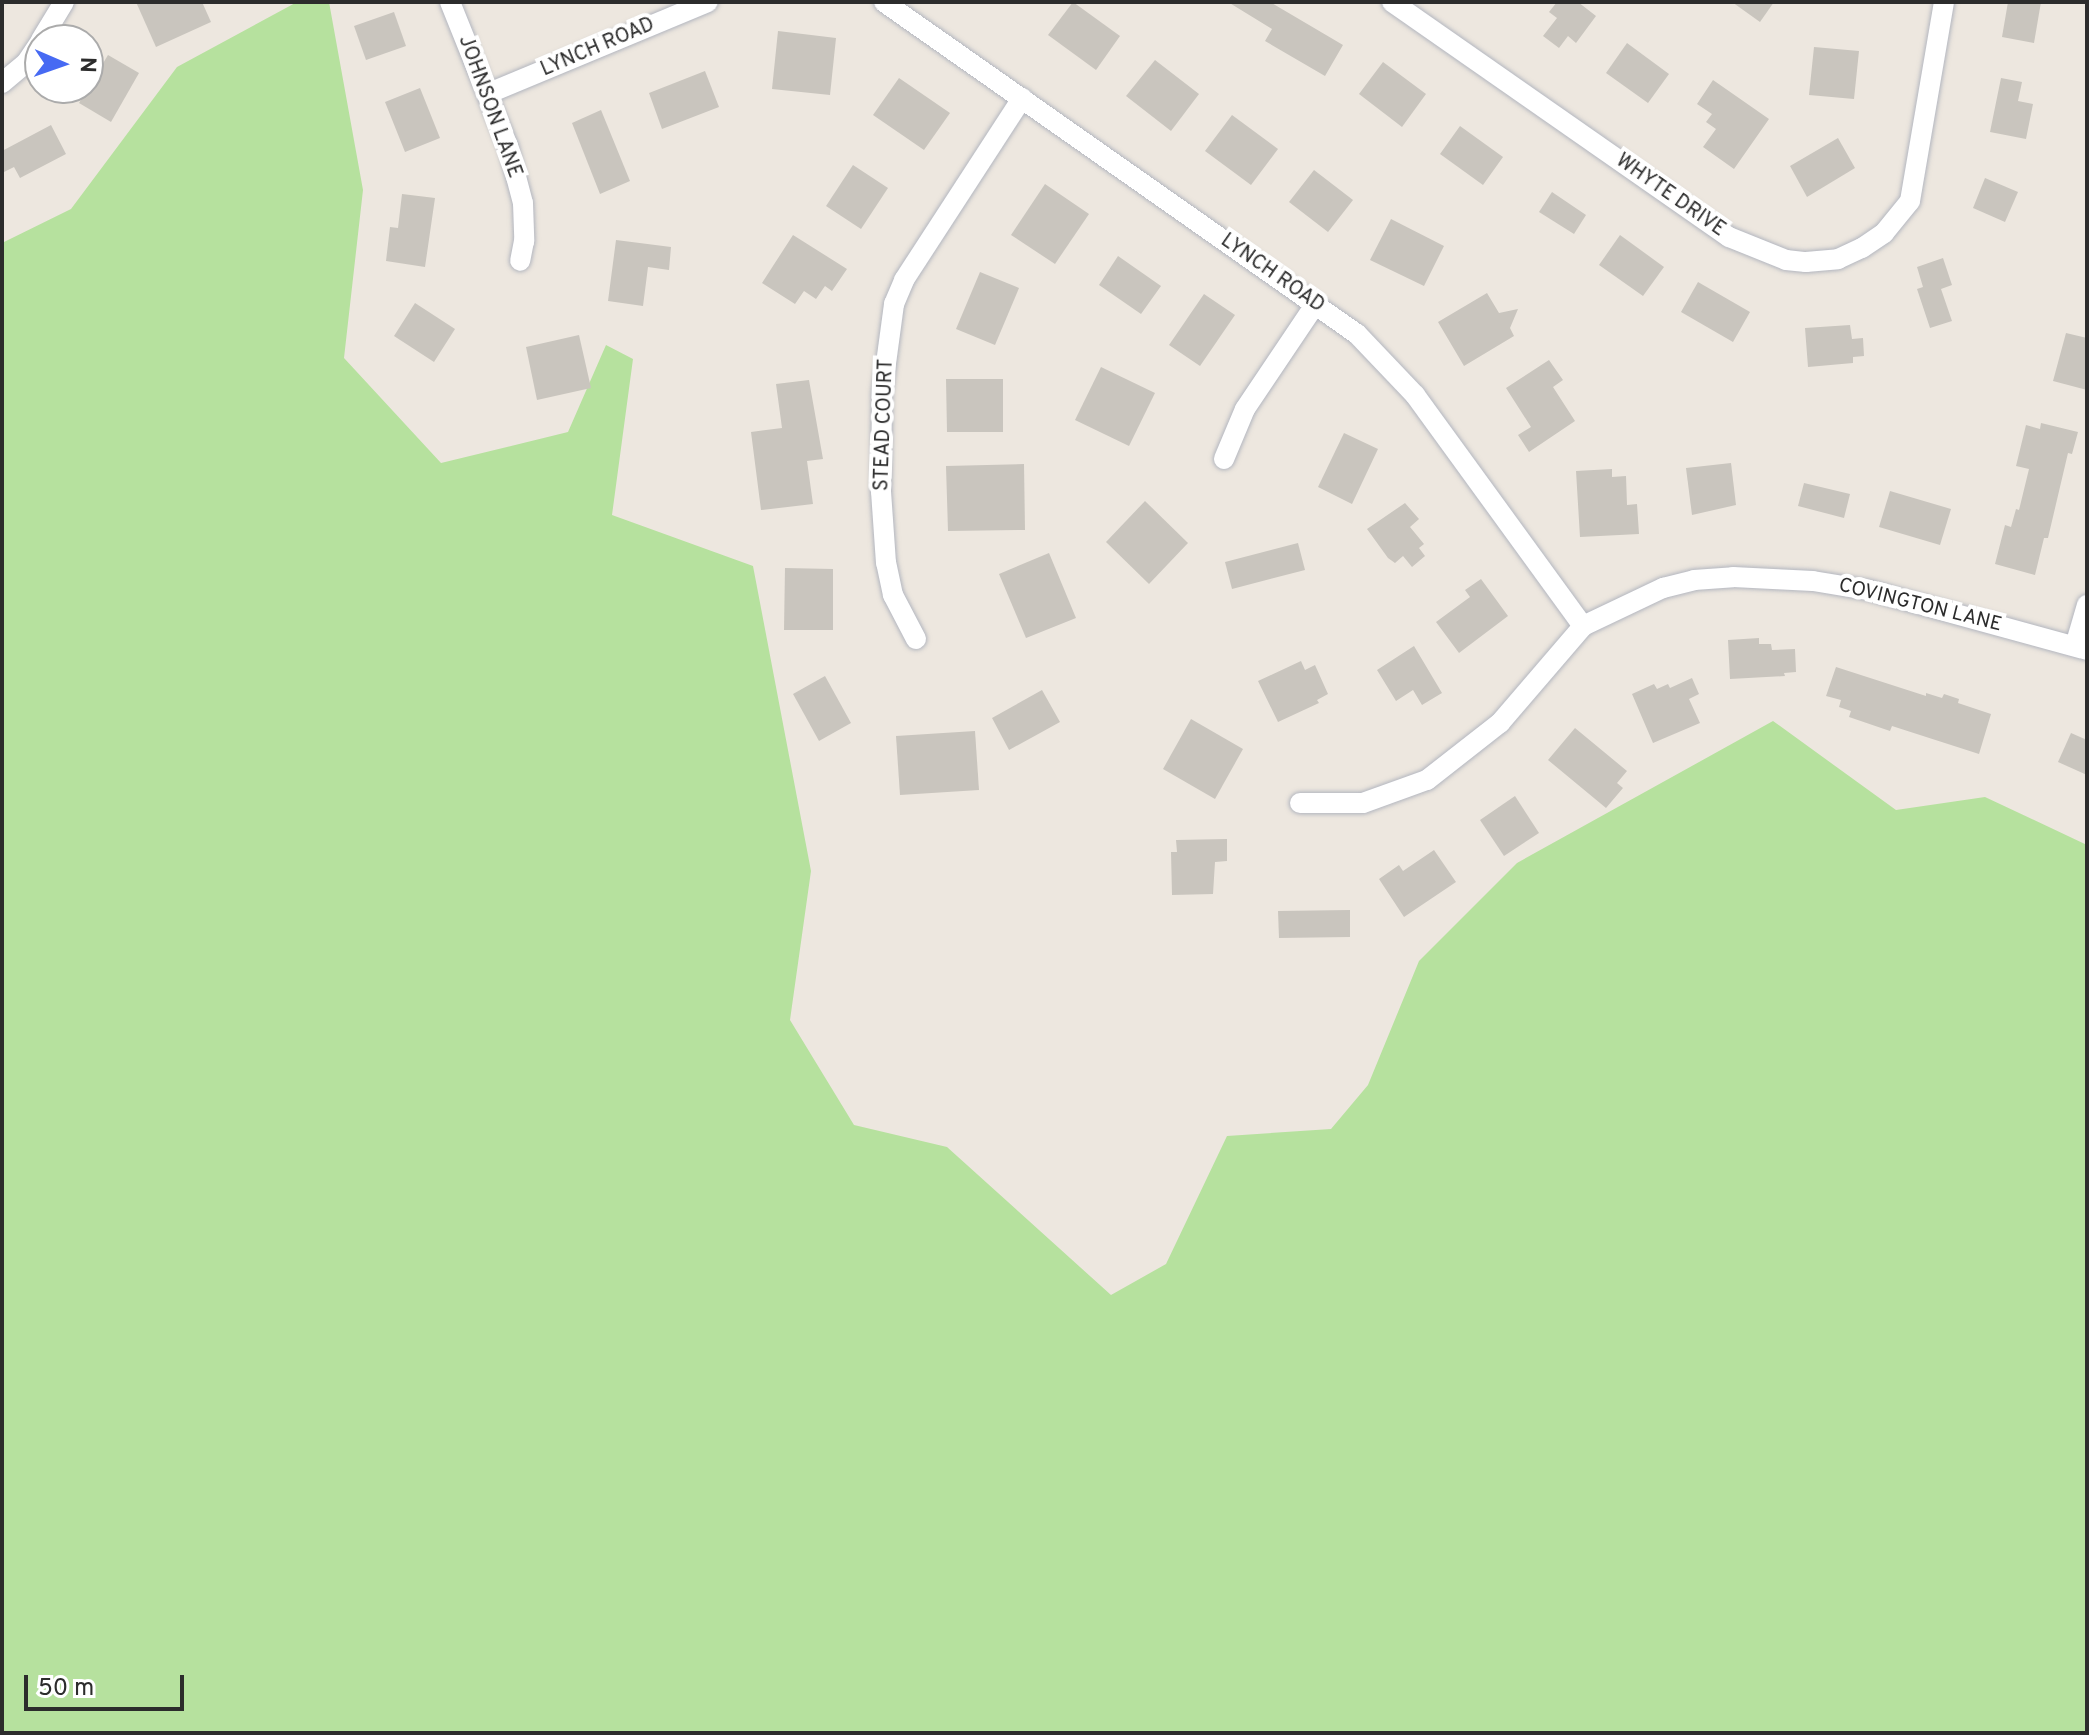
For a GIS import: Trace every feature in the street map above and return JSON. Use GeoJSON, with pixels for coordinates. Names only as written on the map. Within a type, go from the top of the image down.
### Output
{"type":"FeatureCollection","features":[{"type":"Feature","properties":{"kind":"street"},"geometry":{"type":"LineString","coordinates":[[51,24],[64,2]]}},
{"type":"Feature","properties":{"kind":"street","name":"JOHNSON LANE"},"geometry":{"type":"LineString","coordinates":[[450,2],[508,146],[523,203],[524,241],[520,261]]}},
{"type":"Feature","properties":{"kind":"street","name":"LYNCH ROAD"},"geometry":{"type":"LineString","coordinates":[[487,94],[708,2]]}},
{"type":"Feature","properties":{"kind":"street","name":"LYNCH ROAD"},"geometry":{"type":"LineString","coordinates":[[884,2],[1357,334],[1415,395],[1583,626]]}},
{"type":"Feature","properties":{"kind":"street","name":"WHYTE DRIVE"},"geometry":{"type":"LineString","coordinates":[[1392,2],[1729,237],[1786,260],[1806,262],[1838,259],[1862,248],[1884,233],[1910,201],[1944,2]]}},
{"type":"Feature","properties":{"kind":"street"},"geometry":{"type":"LineString","coordinates":[[2,83],[24,65]]}},
{"type":"Feature","properties":{"kind":"street","name":"STEAD COURT"},"geometry":{"type":"LineString","coordinates":[[916,639],[893,595],[886,563],[881,491],[882,393],[894,304],[904,280],[1022,98]]}},
{"type":"Feature","properties":{"kind":"street"},"geometry":{"type":"LineString","coordinates":[[1224,459],[1245,409],[1315,305]]}},
{"type":"Feature","properties":{"kind":"street","name":"COVINGTON LANE"},"geometry":{"type":"LineString","coordinates":[[1300,803],[1363,803],[1427,780],[1500,723],[1583,626],[1663,588],[1733,577],[1813,581],[1868,590],[2081,648]]}},
{"type":"Feature","properties":{"kind":"street"},"geometry":{"type":"LineString","coordinates":[[2081,648],[2087,605]]}},
{"type":"Feature","properties":{"kind":"green space"},"geometry":{"type":"Polygon","coordinates":[[[297,2],[329,2],[363,190],[344,358],[441,463],[568,432],[606,345],[633,359],[612,515],[753,566],[811,871],[790,1020],[854,1125],[947,1147],[1111,1295],[1166,1264],[1227,1136],[1331,1129],[1368,1085],[1419,961],[1517,863],[1773,721],[1896,810],[1985,797],[2087,845],[2087,1733],[2,1733],[2,243],[71,209],[177,67],[297,2]]]}},
{"type":"Feature","properties":{"kind":"building"},"geometry":{"type":"Polygon","coordinates":[[[136,2],[202,2],[211,22],[156,47],[136,2]]]}},
{"type":"Feature","properties":{"kind":"building"},"geometry":{"type":"Polygon","coordinates":[[[1073,2],[1120,36],[1096,70],[1048,35],[1073,2]]]}},
{"type":"Feature","properties":{"kind":"building"},"geometry":{"type":"Polygon","coordinates":[[[1228,2],[1270,2],[1343,45],[1325,76],[1265,41],[1272,29],[1228,2]]]}},
{"type":"Feature","properties":{"kind":"building"},"geometry":{"type":"Polygon","coordinates":[[[1557,2],[1578,2],[1596,16],[1576,43],[1568,36],[1559,48],[1543,36],[1557,18],[1549,12],[1557,2]]]}},
{"type":"Feature","properties":{"kind":"building"},"geometry":{"type":"Polygon","coordinates":[[[1732,2],[1774,2],[1760,22],[1732,2]]]}},
{"type":"Feature","properties":{"kind":"building"},"geometry":{"type":"Polygon","coordinates":[[[2008,2],[2041,2],[2034,43],[2002,37],[2008,2]]]}},
{"type":"Feature","properties":{"kind":"building"},"geometry":{"type":"Polygon","coordinates":[[[394,12],[406,46],[366,60],[354,26],[394,12]]]}},
{"type":"Feature","properties":{"kind":"building"},"geometry":{"type":"Polygon","coordinates":[[[778,31],[836,38],[830,95],[772,89],[778,31]]]}},
{"type":"Feature","properties":{"kind":"building"},"geometry":{"type":"Polygon","coordinates":[[[1627,43],[1669,74],[1648,103],[1606,73],[1627,43]]]}},
{"type":"Feature","properties":{"kind":"building"},"geometry":{"type":"Polygon","coordinates":[[[1814,47],[1859,51],[1854,99],[1809,95],[1814,47]]]}},
{"type":"Feature","properties":{"kind":"building"},"geometry":{"type":"Polygon","coordinates":[[[108,55],[139,73],[111,122],[81,104],[104,104],[104,62],[108,55]]]}},
{"type":"Feature","properties":{"kind":"building"},"geometry":{"type":"Polygon","coordinates":[[[1155,60],[1199,94],[1171,131],[1126,96],[1155,60]]]}},
{"type":"Feature","properties":{"kind":"building"},"geometry":{"type":"Polygon","coordinates":[[[1383,62],[1426,94],[1402,127],[1359,94],[1383,62]]]}},
{"type":"Feature","properties":{"kind":"building"},"geometry":{"type":"Polygon","coordinates":[[[705,71],[719,107],[662,129],[649,93],[705,71]]]}},
{"type":"Feature","properties":{"kind":"building"},"geometry":{"type":"Polygon","coordinates":[[[899,78],[950,113],[924,150],[873,115],[899,78]]]}},
{"type":"Feature","properties":{"kind":"building"},"geometry":{"type":"Polygon","coordinates":[[[2001,78],[2022,82],[2018,101],[2033,104],[2026,139],[1990,132],[2001,78]]]}},
{"type":"Feature","properties":{"kind":"building"},"geometry":{"type":"Polygon","coordinates":[[[1713,80],[1769,119],[1734,169],[1703,147],[1716,129],[1706,122],[1712,114],[1697,104],[1713,80]]]}},
{"type":"Feature","properties":{"kind":"building"},"geometry":{"type":"Polygon","coordinates":[[[420,88],[440,138],[405,152],[385,102],[420,88]]]}},
{"type":"Feature","properties":{"kind":"building"},"geometry":{"type":"Polygon","coordinates":[[[601,110],[630,181],[600,194],[572,123],[601,110]]]}},
{"type":"Feature","properties":{"kind":"building"},"geometry":{"type":"Polygon","coordinates":[[[1232,115],[1278,149],[1251,185],[1205,151],[1232,115]]]}},
{"type":"Feature","properties":{"kind":"building"},"geometry":{"type":"Polygon","coordinates":[[[51,125],[66,154],[20,178],[14,167],[2,173],[2,151],[51,125]]]}},
{"type":"Feature","properties":{"kind":"building"},"geometry":{"type":"Polygon","coordinates":[[[1460,126],[1503,157],[1483,185],[1440,154],[1460,126]]]}},
{"type":"Feature","properties":{"kind":"building"},"geometry":{"type":"Polygon","coordinates":[[[1838,138],[1855,168],[1807,197],[1790,166],[1838,138]]]}},
{"type":"Feature","properties":{"kind":"building"},"geometry":{"type":"Polygon","coordinates":[[[853,165],[888,188],[861,229],[826,206],[853,165]]]}},
{"type":"Feature","properties":{"kind":"building"},"geometry":{"type":"Polygon","coordinates":[[[1314,170],[1353,200],[1328,232],[1289,202],[1314,170]]]}},
{"type":"Feature","properties":{"kind":"building"},"geometry":{"type":"Polygon","coordinates":[[[1985,178],[2018,192],[2005,222],[1973,208],[1985,178]]]}},
{"type":"Feature","properties":{"kind":"building"},"geometry":{"type":"Polygon","coordinates":[[[1045,184],[1089,214],[1055,264],[1011,235],[1045,184]]]}},
{"type":"Feature","properties":{"kind":"building"},"geometry":{"type":"Polygon","coordinates":[[[1552,192],[1586,215],[1574,234],[1539,212],[1552,192]]]}},
{"type":"Feature","properties":{"kind":"building"},"geometry":{"type":"Polygon","coordinates":[[[402,194],[435,198],[425,267],[386,261],[390,227],[398,228],[402,194]]]}},
{"type":"Feature","properties":{"kind":"building"},"geometry":{"type":"Polygon","coordinates":[[[1391,219],[1444,246],[1424,286],[1370,260],[1391,219]]]}},
{"type":"Feature","properties":{"kind":"building"},"geometry":{"type":"Polygon","coordinates":[[[793,235],[847,269],[832,291],[825,286],[816,299],[804,291],[795,304],[762,283],[793,235]]]}},
{"type":"Feature","properties":{"kind":"building"},"geometry":{"type":"Polygon","coordinates":[[[1620,235],[1664,267],[1643,296],[1599,265],[1620,235]]]}},
{"type":"Feature","properties":{"kind":"building"},"geometry":{"type":"Polygon","coordinates":[[[616,240],[671,247],[669,270],[648,267],[643,306],[608,301],[616,240]]]}},
{"type":"Feature","properties":{"kind":"building"},"geometry":{"type":"Polygon","coordinates":[[[1118,256],[1161,286],[1141,314],[1099,285],[1118,256]]]}},
{"type":"Feature","properties":{"kind":"building"},"geometry":{"type":"Polygon","coordinates":[[[1943,258],[1952,285],[1941,289],[1952,321],[1930,328],[1917,289],[1923,287],[1917,267],[1943,258]]]}},
{"type":"Feature","properties":{"kind":"building"},"geometry":{"type":"Polygon","coordinates":[[[980,272],[1019,288],[995,345],[956,329],[980,272]]]}},
{"type":"Feature","properties":{"kind":"building"},"geometry":{"type":"Polygon","coordinates":[[[1698,282],[1750,312],[1733,342],[1681,312],[1698,282]]]}},
{"type":"Feature","properties":{"kind":"building"},"geometry":{"type":"Polygon","coordinates":[[[1487,293],[1499,313],[1518,309],[1510,328],[1514,336],[1464,366],[1438,322],[1487,293]]]}},
{"type":"Feature","properties":{"kind":"building"},"geometry":{"type":"Polygon","coordinates":[[[1204,294],[1235,315],[1200,366],[1169,345],[1204,294]]]}},
{"type":"Feature","properties":{"kind":"building"},"geometry":{"type":"Polygon","coordinates":[[[415,303],[455,329],[434,362],[394,336],[415,303]]]}},
{"type":"Feature","properties":{"kind":"building"},"geometry":{"type":"Polygon","coordinates":[[[1850,325],[1852,339],[1863,338],[1864,356],[1853,357],[1853,363],[1808,367],[1805,328],[1850,325]]]}},
{"type":"Feature","properties":{"kind":"building"},"geometry":{"type":"Polygon","coordinates":[[[2066,333],[2087,338],[2087,390],[2053,381],[2066,333]]]}},
{"type":"Feature","properties":{"kind":"building"},"geometry":{"type":"Polygon","coordinates":[[[579,335],[591,388],[537,400],[526,347],[579,335]]]}},
{"type":"Feature","properties":{"kind":"building"},"geometry":{"type":"Polygon","coordinates":[[[1549,360],[1563,380],[1553,387],[1575,421],[1529,452],[1518,435],[1531,427],[1506,388],[1549,360]]]}},
{"type":"Feature","properties":{"kind":"building"},"geometry":{"type":"Polygon","coordinates":[[[1101,367],[1155,393],[1129,446],[1075,420],[1101,367]]]}},
{"type":"Feature","properties":{"kind":"building"},"geometry":{"type":"Polygon","coordinates":[[[946,379],[1003,379],[1003,432],[947,432],[946,379]]]}},
{"type":"Feature","properties":{"kind":"building"},"geometry":{"type":"Polygon","coordinates":[[[809,380],[823,459],[807,461],[813,504],[761,510],[751,432],[782,428],[776,384],[809,380]]]}},
{"type":"Feature","properties":{"kind":"building"},"geometry":{"type":"Polygon","coordinates":[[[2041,423],[2078,432],[2072,454],[2068,453],[2048,538],[2044,538],[2035,575],[1995,564],[2005,525],[2011,527],[2016,509],[2019,510],[2029,469],[2016,466],[2026,425],[2040,429],[2041,423]]]}},
{"type":"Feature","properties":{"kind":"building"},"geometry":{"type":"Polygon","coordinates":[[[1344,433],[1378,449],[1352,504],[1318,487],[1344,433]]]}},
{"type":"Feature","properties":{"kind":"building"},"geometry":{"type":"Polygon","coordinates":[[[1731,463],[1736,505],[1692,515],[1686,468],[1731,463]]]}},
{"type":"Feature","properties":{"kind":"building"},"geometry":{"type":"Polygon","coordinates":[[[1024,464],[1025,530],[948,531],[946,466],[1024,464]]]}},
{"type":"Feature","properties":{"kind":"building"},"geometry":{"type":"Polygon","coordinates":[[[1612,469],[1612,477],[1626,476],[1627,505],[1637,504],[1639,534],[1580,537],[1576,471],[1612,469]]]}},
{"type":"Feature","properties":{"kind":"building"},"geometry":{"type":"Polygon","coordinates":[[[1804,483],[1850,494],[1844,518],[1798,506],[1804,483]]]}},
{"type":"Feature","properties":{"kind":"building"},"geometry":{"type":"Polygon","coordinates":[[[1890,491],[1951,509],[1940,545],[1879,527],[1890,491]]]}},
{"type":"Feature","properties":{"kind":"building"},"geometry":{"type":"Polygon","coordinates":[[[1145,501],[1188,543],[1149,584],[1106,542],[1145,501]]]}},
{"type":"Feature","properties":{"kind":"building"},"geometry":{"type":"Polygon","coordinates":[[[1405,503],[1419,519],[1410,527],[1424,544],[1419,548],[1425,556],[1412,567],[1403,556],[1395,563],[1388,558],[1367,529],[1405,503]]]}},
{"type":"Feature","properties":{"kind":"building"},"geometry":{"type":"Polygon","coordinates":[[[1298,543],[1305,570],[1232,589],[1225,562],[1298,543]]]}},
{"type":"Feature","properties":{"kind":"building"},"geometry":{"type":"Polygon","coordinates":[[[1049,553],[1076,618],[1026,638],[999,574],[1049,553]]]}},
{"type":"Feature","properties":{"kind":"building"},"geometry":{"type":"Polygon","coordinates":[[[785,568],[833,569],[833,630],[784,630],[785,568]]]}},
{"type":"Feature","properties":{"kind":"building"},"geometry":{"type":"Polygon","coordinates":[[[1481,579],[1508,616],[1459,653],[1436,622],[1470,597],[1465,590],[1481,579]]]}},
{"type":"Feature","properties":{"kind":"building"},"geometry":{"type":"Polygon","coordinates":[[[1759,638],[1759,644],[1771,644],[1772,650],[1795,649],[1796,672],[1784,673],[1785,676],[1730,679],[1728,640],[1759,638]]]}},
{"type":"Feature","properties":{"kind":"building"},"geometry":{"type":"Polygon","coordinates":[[[1414,646],[1442,693],[1422,705],[1413,690],[1396,701],[1377,670],[1414,646]]]}},
{"type":"Feature","properties":{"kind":"building"},"geometry":{"type":"Polygon","coordinates":[[[1301,661],[1305,670],[1315,665],[1328,694],[1317,700],[1319,703],[1278,722],[1258,681],[1301,661]]]}},
{"type":"Feature","properties":{"kind":"building"},"geometry":{"type":"Polygon","coordinates":[[[1836,667],[1926,696],[1926,693],[1942,698],[1944,694],[1959,699],[1958,703],[1991,714],[1979,754],[1892,726],[1890,731],[1849,717],[1851,711],[1839,707],[1841,700],[1826,696],[1836,667]]]}},
{"type":"Feature","properties":{"kind":"building"},"geometry":{"type":"Polygon","coordinates":[[[825,676],[851,723],[819,741],[793,694],[825,676]]]}},
{"type":"Feature","properties":{"kind":"building"},"geometry":{"type":"Polygon","coordinates":[[[1692,678],[1699,694],[1689,699],[1700,723],[1653,743],[1632,694],[1654,684],[1657,689],[1668,684],[1670,688],[1692,678]]]}},
{"type":"Feature","properties":{"kind":"building"},"geometry":{"type":"Polygon","coordinates":[[[1042,690],[1060,722],[1009,750],[992,718],[1042,690]]]}},
{"type":"Feature","properties":{"kind":"building"},"geometry":{"type":"Polygon","coordinates":[[[1191,719],[1243,749],[1215,799],[1163,769],[1191,719]]]}},
{"type":"Feature","properties":{"kind":"building"},"geometry":{"type":"Polygon","coordinates":[[[1575,728],[1627,771],[1617,783],[1623,788],[1606,808],[1548,760],[1575,728]]]}},
{"type":"Feature","properties":{"kind":"building"},"geometry":{"type":"Polygon","coordinates":[[[975,731],[979,790],[900,795],[896,736],[975,731]]]}},
{"type":"Feature","properties":{"kind":"building"},"geometry":{"type":"Polygon","coordinates":[[[2071,733],[2087,740],[2087,775],[2058,762],[2071,733]]]}},
{"type":"Feature","properties":{"kind":"building"},"geometry":{"type":"Polygon","coordinates":[[[1515,796],[1539,833],[1504,856],[1480,820],[1515,796]]]}},
{"type":"Feature","properties":{"kind":"building"},"geometry":{"type":"Polygon","coordinates":[[[1227,839],[1227,861],[1215,862],[1213,894],[1172,895],[1171,852],[1177,852],[1176,840],[1227,839]]]}},
{"type":"Feature","properties":{"kind":"building"},"geometry":{"type":"Polygon","coordinates":[[[1434,850],[1456,882],[1404,917],[1379,879],[1399,865],[1403,871],[1434,850]]]}},
{"type":"Feature","properties":{"kind":"building"},"geometry":{"type":"Polygon","coordinates":[[[1350,910],[1350,937],[1279,938],[1278,911],[1350,910]]]}}]}
